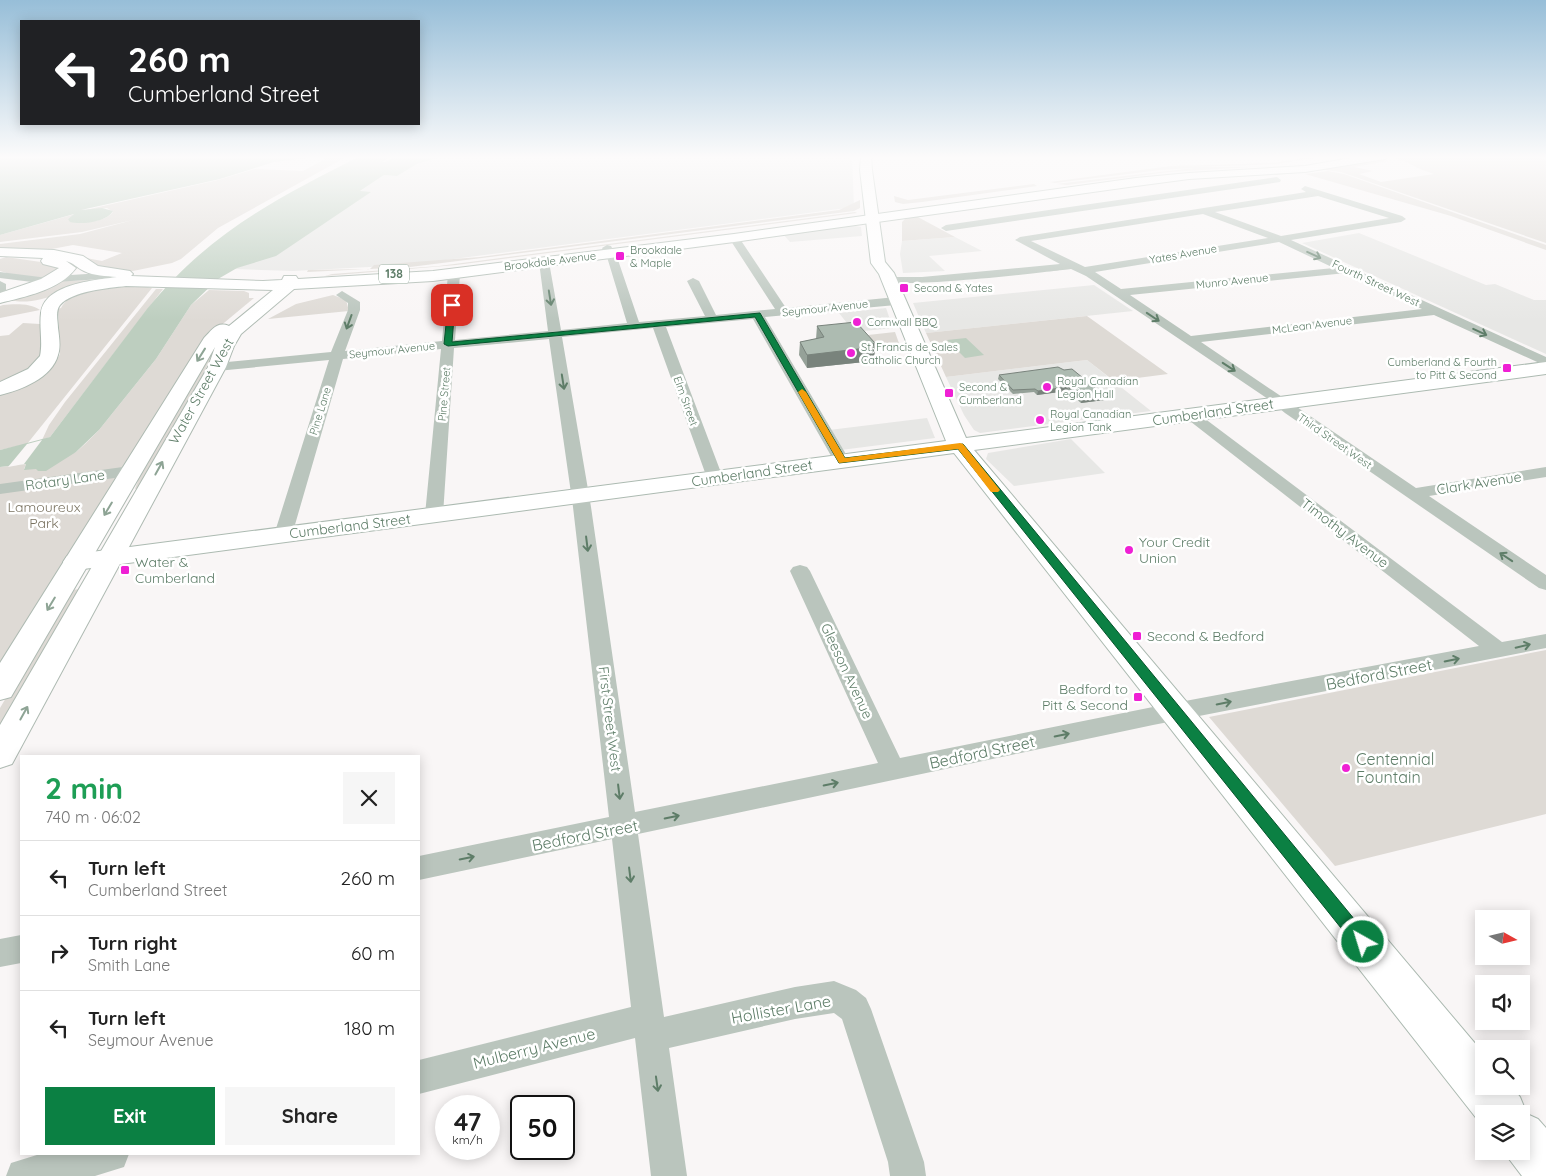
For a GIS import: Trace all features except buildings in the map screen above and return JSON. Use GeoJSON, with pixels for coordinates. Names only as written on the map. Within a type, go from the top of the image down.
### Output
{"type":"FeatureCollection","features":[{"type":"Feature","properties":{"kind":"main road","name":"Brookdale Avenue"},"geometry":{"type":"LineString","coordinates":[[285,283],[407,273],[734,238],[882,211]]}},
{"type":"Feature","properties":{"kind":"main road","name":"Brookdale Avenue"},"geometry":{"type":"LineString","coordinates":[[162,280],[223,283],[285,283],[454,274],[882,211]]}},
{"type":"Feature","properties":{"kind":"main road"},"geometry":{"type":"LineString","coordinates":[[882,211],[875,255],[888,277],[951,433],[1496,1105]]}},
{"type":"Feature","properties":{"kind":"main road"},"geometry":{"type":"LineString","coordinates":[[0,253],[53,259],[78,259],[87,267],[111,275],[162,280]]}},
{"type":"Feature","properties":{"kind":"main road"},"geometry":{"type":"LineString","coordinates":[[0,298],[52,280],[61,275],[53,259]]}},
{"type":"Feature","properties":{"kind":"main road"},"geometry":{"type":"LineString","coordinates":[[0,390],[44,365],[50,354],[49,309],[52,303],[71,292],[111,275]]}},
{"type":"Feature","properties":{"kind":"main road"},"geometry":{"type":"LineString","coordinates":[[245,321],[270,308],[305,296],[433,276]]}},
{"type":"Feature","properties":{"kind":"main road"},"geometry":{"type":"LineString","coordinates":[[71,292],[110,283],[162,280]]}},
{"type":"Feature","properties":{"kind":"main road","name":"Water Street West"},"geometry":{"type":"LineString","coordinates":[[0,755],[216,367],[234,331],[285,283]]}},
{"type":"Feature","properties":{"kind":"main road","name":"Water Street West"},"geometry":{"type":"LineString","coordinates":[[0,689],[130,471],[210,342],[285,283]]}},
{"type":"Feature","properties":{"kind":"main road"},"geometry":{"type":"LineString","coordinates":[[305,296],[342,295]]}},
{"type":"Feature","properties":{"kind":"main road","name":"Cumberland Street"},"geometry":{"type":"LineString","coordinates":[[76,562],[1546,368]]}},
{"type":"Feature","properties":{"kind":"main road"},"geometry":{"type":"LineString","coordinates":[[1530,1147],[1546,1167]]}},
{"type":"Feature","properties":{"kind":"street"},"geometry":{"type":"LineString","coordinates":[[1002,211],[1054,234],[1203,211]]}},
{"type":"Feature","properties":{"kind":"street"},"geometry":{"type":"LineString","coordinates":[[946,228],[1070,211]]}},
{"type":"Feature","properties":{"kind":"street","name":"Fourth Street West"},"geometry":{"type":"LineString","coordinates":[[1203,211],[1281,239],[1546,362]]}},
{"type":"Feature","properties":{"kind":"street","name":"Yates Avenue"},"geometry":{"type":"LineString","coordinates":[[888,277],[912,279],[1028,268],[1074,266],[1281,239],[1401,219],[1375,211]]}},
{"type":"Feature","properties":{"kind":"street","name":"Third Street West"},"geometry":{"type":"LineString","coordinates":[[1054,234],[1020,240],[1074,266],[1119,293],[1546,584]]}},
{"type":"Feature","properties":{"kind":"street"},"geometry":{"type":"LineString","coordinates":[[734,238],[784,312]]}},
{"type":"Feature","properties":{"kind":"street"},"geometry":{"type":"LineString","coordinates":[[608,251],[634,326]]}},
{"type":"Feature","properties":{"kind":"street","name":"First Street West"},"geometry":{"type":"LineString","coordinates":[[544,262],[581,496],[669,1176]]}},
{"type":"Feature","properties":{"kind":"street","name":"Munro Avenue"},"geometry":{"type":"LineString","coordinates":[[1119,293],[1346,270]]}},
{"type":"Feature","properties":{"kind":"street"},"geometry":{"type":"LineString","coordinates":[[0,274],[28,279],[52,280],[111,275],[142,282]]}},
{"type":"Feature","properties":{"kind":"street","name":"Pine Street"},"geometry":{"type":"LineString","coordinates":[[434,515],[454,274]]}},
{"type":"Feature","properties":{"kind":"street"},"geometry":{"type":"LineString","coordinates":[[693,281],[712,318]]}},
{"type":"Feature","properties":{"kind":"street"},"geometry":{"type":"LineString","coordinates":[[0,284],[0,294]]}},
{"type":"Feature","properties":{"kind":"street","name":"Pine Lane"},"geometry":{"type":"LineString","coordinates":[[283,535],[338,355],[354,310],[354,302],[342,295]]}},
{"type":"Feature","properties":{"kind":"street","name":"Seymour Avenue"},"geometry":{"type":"LineString","coordinates":[[216,367],[896,300]]}},
{"type":"Feature","properties":{"kind":"street","name":"McLean Avenue"},"geometry":{"type":"LineString","coordinates":[[1188,340],[1435,311]]}},
{"type":"Feature","properties":{"kind":"street"},"geometry":{"type":"LineString","coordinates":[[757,314],[842,461]]}},
{"type":"Feature","properties":{"kind":"street","name":"Elm Street"},"geometry":{"type":"LineString","coordinates":[[658,324],[715,478]]}},
{"type":"Feature","properties":{"kind":"street","name":"Timothy Avenue"},"geometry":{"type":"LineString","coordinates":[[1191,416],[1499,651]]}},
{"type":"Feature","properties":{"kind":"street","name":"Rotary Lane"},"geometry":{"type":"LineString","coordinates":[[0,489],[130,471]]}},
{"type":"Feature","properties":{"kind":"street","name":"Clark Avenue"},"geometry":{"type":"LineString","coordinates":[[1412,494],[1546,472]]}},
{"type":"Feature","properties":{"kind":"street","name":"Gleeson Avenue"},"geometry":{"type":"LineString","coordinates":[[800,571],[894,771]]}},
{"type":"Feature","properties":{"kind":"street","name":"Bedford Street"},"geometry":{"type":"LineString","coordinates":[[420,868],[1176,712],[1546,641]]}},
{"type":"Feature","properties":{"kind":"street"},"geometry":{"type":"LineString","coordinates":[[0,953],[20,948]]}},
{"type":"Feature","properties":{"kind":"street","name":"Hollister Lane"},"geometry":{"type":"LineString","coordinates":[[649,1028],[834,997],[845,1001],[855,1009],[906,1162],[908,1176]]}},
{"type":"Feature","properties":{"kind":"street","name":"Mulberry Avenue"},"geometry":{"type":"LineString","coordinates":[[420,1077],[649,1028]]}},
{"type":"Feature","properties":{"kind":"street"},"geometry":{"type":"LineString","coordinates":[[24,1176],[108,1155]]}},
{"type":"Feature","properties":{"kind":"shaded area"},"geometry":{"type":"Polygon","coordinates":[[[0,211],[113,211],[105,218],[93,222],[70,222],[68,219],[74,214],[0,235],[0,211]]]}},
{"type":"Feature","properties":{"kind":"shaded area"},"geometry":{"type":"Polygon","coordinates":[[[259,211],[343,211],[276,256],[237,268],[218,279],[191,305],[156,359],[99,430],[76,452],[46,471],[38,471],[36,469],[24,470],[26,464],[0,467],[0,450],[50,437],[147,309],[170,282],[194,259],[244,220],[259,211]]]}},
{"type":"Feature","properties":{"kind":"shaded area"},"geometry":{"type":"Polygon","coordinates":[[[336,211],[824,211],[407,265],[293,271],[233,269],[336,211]]]}},
{"type":"Feature","properties":{"kind":"shaded area"},"geometry":{"type":"Polygon","coordinates":[[[846,224],[861,227],[862,236],[790,242],[782,233],[846,224]]]}},
{"type":"Feature","properties":{"kind":"shaded area"},"geometry":{"type":"Polygon","coordinates":[[[1359,233],[1486,285],[1495,284],[1534,300],[1546,300],[1546,354],[1302,243],[1359,233]]]}},
{"type":"Feature","properties":{"kind":"shaded area"},"geometry":{"type":"Polygon","coordinates":[[[955,237],[982,251],[929,256],[945,271],[903,273],[900,254],[902,241],[955,237]]]}},
{"type":"Feature","properties":{"kind":"shaded area"},"geometry":{"type":"Polygon","coordinates":[[[1094,285],[1133,311],[926,333],[913,303],[1094,285]]]}},
{"type":"Feature","properties":{"kind":"shaded area"},"geometry":{"type":"Polygon","coordinates":[[[886,308],[893,328],[854,332],[839,313],[886,308]]]}},
{"type":"Feature","properties":{"kind":"shaded area"},"geometry":{"type":"Polygon","coordinates":[[[966,338],[984,355],[965,358],[947,340],[966,338]]]}},
{"type":"Feature","properties":{"kind":"shaded area"},"geometry":{"type":"Polygon","coordinates":[[[1087,360],[1151,411],[980,433],[974,430],[964,415],[946,377],[1087,360]]]}},
{"type":"Feature","properties":{"kind":"shaded area"},"geometry":{"type":"Polygon","coordinates":[[[927,418],[935,438],[833,451],[821,431],[927,418]]]}},
{"type":"Feature","properties":{"kind":"shaded area"},"geometry":{"type":"Polygon","coordinates":[[[1071,439],[1105,473],[1014,486],[986,459],[988,453],[1071,439]]]}},
{"type":"Feature","properties":{"kind":"green space"},"geometry":{"type":"Polygon","coordinates":[[[111,211],[249,211],[218,228],[181,259],[172,263],[128,272],[101,268],[81,257],[102,261],[122,253],[73,245],[41,251],[0,251],[0,244],[80,234],[133,220],[82,232],[0,242],[0,235],[75,214],[68,219],[98,220],[109,216],[113,212],[111,211]]]}},
{"type":"Feature","properties":{"kind":"green space"},"geometry":{"type":"Polygon","coordinates":[[[832,211],[854,211],[854,211],[410,267],[370,269],[374,265],[480,257],[832,211]]]}},
{"type":"Feature","properties":{"kind":"green space"},"geometry":{"type":"Polygon","coordinates":[[[1433,211],[1449,211],[1546,245],[1546,250],[1433,211]]]}},
{"type":"Feature","properties":{"kind":"green space"},"geometry":{"type":"Polygon","coordinates":[[[1453,211],[1546,211],[1546,243],[1453,211]]]}},
{"type":"Feature","properties":{"kind":"green space"},"geometry":{"type":"Polygon","coordinates":[[[857,213],[456,265],[325,276],[439,266],[857,213]]]}},
{"type":"Feature","properties":{"kind":"green space"},"geometry":{"type":"Polygon","coordinates":[[[916,216],[955,237],[902,241],[902,222],[905,219],[916,216]]]}},
{"type":"Feature","properties":{"kind":"green space"},"geometry":{"type":"Polygon","coordinates":[[[6,257],[48,263],[59,269],[48,279],[10,274],[0,271],[0,259],[6,257]]]}},
{"type":"Feature","properties":{"kind":"green space"},"geometry":{"type":"Polygon","coordinates":[[[368,269],[307,272],[308,270],[368,269]]]}},
{"type":"Feature","properties":{"kind":"green space"},"geometry":{"type":"Polygon","coordinates":[[[93,280],[42,299],[20,302],[11,300],[60,281],[93,280]]]}},
{"type":"Feature","properties":{"kind":"green space"},"geometry":{"type":"Polygon","coordinates":[[[109,286],[143,286],[152,288],[27,444],[0,450],[0,393],[42,372],[56,360],[60,354],[58,309],[75,295],[109,286]]]}},
{"type":"Feature","properties":{"kind":"green space"},"geometry":{"type":"Polygon","coordinates":[[[156,289],[163,289],[50,437],[42,440],[49,425],[65,402],[156,289]]]}},
{"type":"Feature","properties":{"kind":"green space","name":"Lamoureux Park"},"geometry":{"type":"Polygon","coordinates":[[[209,290],[244,291],[249,293],[249,298],[254,298],[207,337],[0,668],[0,467],[26,464],[24,469],[76,452],[99,430],[156,359],[191,305],[209,290]]]}},
{"type":"Feature","properties":{"kind":"green space"},"geometry":{"type":"Polygon","coordinates":[[[333,295],[346,300],[349,311],[268,319],[296,304],[333,295]]]}},
{"type":"Feature","properties":{"kind":"green space"},"geometry":{"type":"Polygon","coordinates":[[[27,305],[40,310],[0,318],[0,306],[27,305]]]}},
{"type":"Feature","properties":{"kind":"green space"},"geometry":{"type":"Polygon","coordinates":[[[1087,316],[1168,374],[1114,381],[1087,360],[946,377],[926,333],[1087,316]]]}},
{"type":"Feature","properties":{"kind":"green space"},"geometry":{"type":"Polygon","coordinates":[[[23,323],[40,324],[40,356],[38,361],[29,370],[0,386],[0,336],[9,335],[23,323]]]}},
{"type":"Feature","properties":{"kind":"green space"},"geometry":{"type":"Polygon","coordinates":[[[895,332],[901,349],[882,348],[868,335],[895,332]]]}},
{"type":"Feature","properties":{"kind":"green space"},"geometry":{"type":"Polygon","coordinates":[[[217,345],[196,389],[139,488],[135,489],[144,464],[214,346],[217,345]]]}},
{"type":"Feature","properties":{"kind":"green space"},"geometry":{"type":"Polygon","coordinates":[[[83,588],[0,734],[0,708],[69,591],[83,588]]]}},
{"type":"Feature","properties":{"kind":"green space"},"geometry":{"type":"Polygon","coordinates":[[[1546,650],[1546,814],[1335,866],[1209,717],[1546,650]]]}},
{"type":"Feature","properties":{"kind":"pier"},"geometry":{"type":"Polygon","coordinates":[[[42,440],[24,464],[8,467],[27,444],[42,440]]]}},
{"type":"Feature","properties":{"kind":"slow traffic"},"geometry":{"type":"LineString","coordinates":[[802,392],[842,461],[960,446],[995,490]]}},
{"type":"Feature","properties":{"kind":"place","name":"Brookdale & Maple"},"geometry":{"type":"Point","coordinates":[620,256]}},
{"type":"Feature","properties":{"kind":"place","name":"Second & Yates"},"geometry":{"type":"Point","coordinates":[904,288]}},
{"type":"Feature","properties":{"kind":"place","name":"Cornwall BBQ"},"geometry":{"type":"Point","coordinates":[857,322]}},
{"type":"Feature","properties":{"kind":"place","name":"St. Francis de Sales Catholic Church"},"geometry":{"type":"Point","coordinates":[851,353]}},
{"type":"Feature","properties":{"kind":"place","name":"Cumberland & Fourth to Pitt & Second"},"geometry":{"type":"Point","coordinates":[1507,368]}},
{"type":"Feature","properties":{"kind":"place","name":"Royal Canadian Legion Hall"},"geometry":{"type":"Point","coordinates":[1047,387]}},
{"type":"Feature","properties":{"kind":"place","name":"Second & Cumberland"},"geometry":{"type":"Point","coordinates":[949,393]}},
{"type":"Feature","properties":{"kind":"place","name":"Royal Canadian Legion Tank"},"geometry":{"type":"Point","coordinates":[1040,420]}},
{"type":"Feature","properties":{"kind":"place","name":"Your Credit Union"},"geometry":{"type":"Point","coordinates":[1129,550]}},
{"type":"Feature","properties":{"kind":"place","name":"Water & Cumberland"},"geometry":{"type":"Point","coordinates":[125,570]}},
{"type":"Feature","properties":{"kind":"place","name":"Second & Bedford"},"geometry":{"type":"Point","coordinates":[1137,636]}},
{"type":"Feature","properties":{"kind":"place","name":"Bedford to Pitt & Second"},"geometry":{"type":"Point","coordinates":[1138,697]}},
{"type":"Feature","properties":{"kind":"place","name":"Centennial Fountain"},"geometry":{"type":"Point","coordinates":[1346,768]}},
{"type":"Feature","properties":{"kind":"route"},"geometry":{"type":"LineString","coordinates":[[452,305],[448,344],[757,314],[842,461],[960,446],[1074,589],[1363,942]]}}]}
